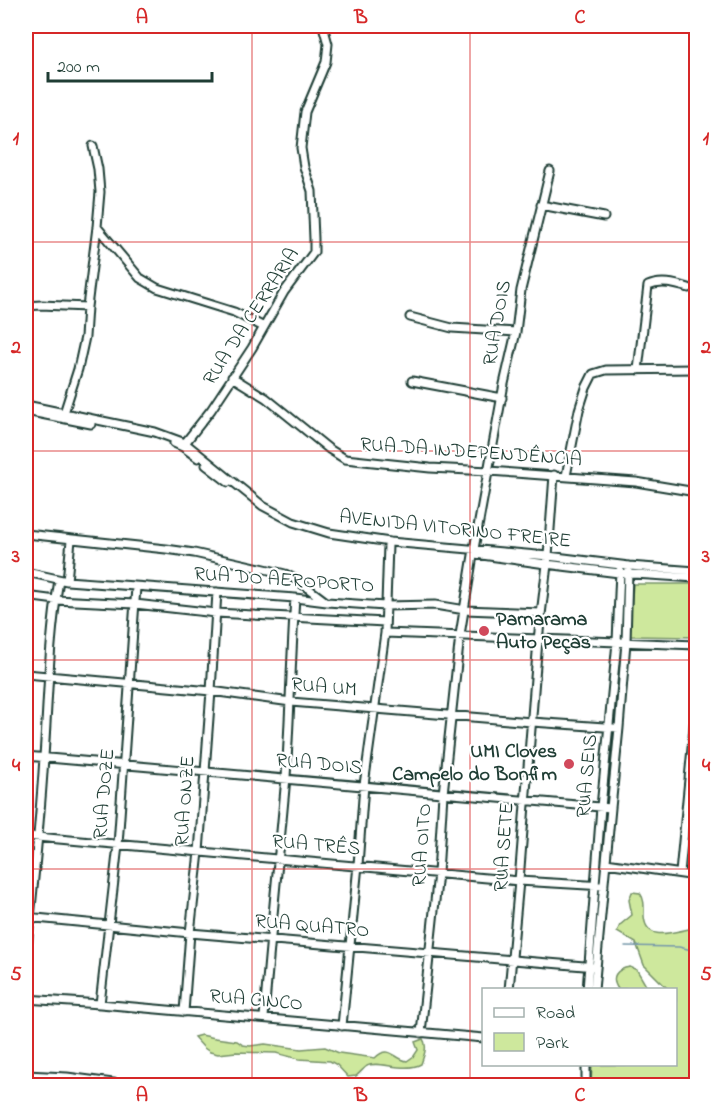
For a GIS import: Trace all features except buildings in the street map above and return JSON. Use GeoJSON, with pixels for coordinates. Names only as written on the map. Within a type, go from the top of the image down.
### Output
{"type":"FeatureCollection","features":[{"type":"Feature","properties":{"kind":"street","name":"RUA DA CERRARIA"},"geometry":{"type":"LineString","coordinates":[[186,443],[245,359],[289,285],[314,252],[312,191],[304,167],[301,148],[305,112],[326,62],[328,44],[323,26]]}},
{"type":"Feature","properties":{"kind":"street"},"geometry":{"type":"LineString","coordinates":[[64,413],[85,337],[97,227],[98,169],[93,146]]}},
{"type":"Feature","properties":{"kind":"street","name":"RUA DOIS"},"geometry":{"type":"LineString","coordinates":[[474,551],[516,332],[521,290],[550,171]]}},
{"type":"Feature","properties":{"kind":"street"},"geometry":{"type":"LineString","coordinates":[[541,205],[604,217]]}},
{"type":"Feature","properties":{"kind":"street"},"geometry":{"type":"LineString","coordinates":[[97,227],[147,284],[234,312],[264,327]]}},
{"type":"Feature","properties":{"kind":"street"},"geometry":{"type":"LineString","coordinates":[[638,370],[648,286],[654,283],[670,283],[688,288]]}},
{"type":"Feature","properties":{"kind":"street"},"geometry":{"type":"LineString","coordinates":[[26,306],[87,307]]}},
{"type":"Feature","properties":{"kind":"street"},"geometry":{"type":"LineString","coordinates":[[410,317],[452,328],[516,332]]}},
{"type":"Feature","properties":{"kind":"street"},"geometry":{"type":"LineString","coordinates":[[566,476],[579,410],[593,374],[601,370],[696,369]]}},
{"type":"Feature","properties":{"kind":"street","name":"RUA DA INDEPENDÊNCIA"},"geometry":{"type":"LineString","coordinates":[[232,377],[266,398],[334,453],[345,459],[430,468],[636,482],[696,492]]}},
{"type":"Feature","properties":{"kind":"street"},"geometry":{"type":"LineString","coordinates":[[412,381],[502,398]]}},
{"type":"Feature","properties":{"kind":"street","name":"AVENIDA VITORINO FREIRE"},"geometry":{"type":"LineString","coordinates":[[26,405],[155,432],[186,443],[263,506],[294,522],[329,533],[696,578]]}},
{"type":"Feature","properties":{"kind":"street","name":"AVENIDA VITORINO FREIRE"},"geometry":{"type":"LineString","coordinates":[[26,411],[140,433],[173,442],[183,447],[270,514],[324,536],[353,542],[474,551]]}},
{"type":"Feature","properties":{"kind":"street"},"geometry":{"type":"LineString","coordinates":[[547,560],[554,476]]}},
{"type":"Feature","properties":{"kind":"street"},"geometry":{"type":"LineString","coordinates":[[26,534],[166,549],[265,568],[297,580],[327,602]]}},
{"type":"Feature","properties":{"kind":"street"},"geometry":{"type":"LineString","coordinates":[[26,957],[28,917],[38,837],[56,600],[63,581],[71,540]]}},
{"type":"Feature","properties":{"kind":"street"},"geometry":{"type":"LineString","coordinates":[[342,1026],[364,785],[385,633],[388,545]]}},
{"type":"Feature","properties":{"kind":"street","name":"RUA OITO"},"geometry":{"type":"LineString","coordinates":[[422,1033],[451,715],[460,635],[474,551]]}},
{"type":"Feature","properties":{"kind":"street","name":"RUA SETE"},"geometry":{"type":"LineString","coordinates":[[509,988],[538,640],[547,560]]}},
{"type":"Feature","properties":{"kind":"street","name":"RUA SEIS"},"geometry":{"type":"LineString","coordinates":[[600,886],[601,807],[617,642],[620,569]]}},
{"type":"Feature","properties":{"kind":"street"},"geometry":{"type":"LineString","coordinates":[[594,988],[593,967],[600,886],[606,863],[619,728],[626,642],[628,570]]}},
{"type":"Feature","properties":{"kind":"street","name":"AVENIDA VITORINO FREIRE"},"geometry":{"type":"LineString","coordinates":[[628,570],[696,571]]}},
{"type":"Feature","properties":{"kind":"street","name":"RUA DO AEROPORTO"},"geometry":{"type":"LineString","coordinates":[[26,572],[63,581],[136,587],[386,606],[435,605],[465,610],[542,613]]}},
{"type":"Feature","properties":{"kind":"street","name":"RUA DOZE"},"geometry":{"type":"LineString","coordinates":[[100,1004],[118,845],[136,587]]}},
{"type":"Feature","properties":{"kind":"street","name":"RUA ONZE"},"geometry":{"type":"LineString","coordinates":[[184,1012],[199,852],[217,592]]}},
{"type":"Feature","properties":{"kind":"street"},"geometry":{"type":"LineString","coordinates":[[26,596],[216,613],[385,622]]}},
{"type":"Feature","properties":{"kind":"street"},"geometry":{"type":"LineString","coordinates":[[264,1018],[291,702],[295,598]]}},
{"type":"Feature","properties":{"kind":"street"},"geometry":{"type":"LineString","coordinates":[[385,633],[696,645]]}},
{"type":"Feature","properties":{"kind":"street","name":"RUA UM"},"geometry":{"type":"LineString","coordinates":[[26,674],[130,683],[291,702],[619,728]]}},
{"type":"Feature","properties":{"kind":"street"},"geometry":{"type":"LineString","coordinates":[[680,873],[696,706]]}},
{"type":"Feature","properties":{"kind":"street","name":"RUA DOIS"},"geometry":{"type":"LineString","coordinates":[[26,756],[610,808]]}},
{"type":"Feature","properties":{"kind":"street"},"geometry":{"type":"LineString","coordinates":[[686,811],[696,811]]}},
{"type":"Feature","properties":{"kind":"street","name":"RUA TRÊS"},"geometry":{"type":"LineString","coordinates":[[26,836],[519,881],[600,886]]}},
{"type":"Feature","properties":{"kind":"street"},"geometry":{"type":"LineString","coordinates":[[606,863],[696,876]]}},
{"type":"Feature","properties":{"kind":"street","name":"RUA QUATRO"},"geometry":{"type":"LineString","coordinates":[[28,917],[593,967]]}},
{"type":"Feature","properties":{"kind":"street"},"geometry":{"type":"LineString","coordinates":[[588,988],[593,967]]}},
{"type":"Feature","properties":{"kind":"street","name":"RUA CINCO"},"geometry":{"type":"LineString","coordinates":[[26,999],[482,1038]]}},
{"type":"Feature","properties":{"kind":"street"},"geometry":{"type":"LineString","coordinates":[[586,1066],[586,1086]]}},
{"type":"Feature","properties":{"kind":"street"},"geometry":{"type":"LineString","coordinates":[[26,1074],[136,1086]]}},
{"type":"Feature","properties":{"kind":"green space"},"geometry":{"type":"Polygon","coordinates":[[[633,584],[696,584],[696,637],[629,636],[633,584]]]}},
{"type":"Feature","properties":{"kind":"green space"},"geometry":{"type":"Polygon","coordinates":[[[632,892],[640,893],[646,925],[651,931],[664,934],[696,928],[696,1085],[591,1085],[592,1066],[677,1066],[677,988],[667,988],[644,965],[636,943],[617,932],[620,925],[632,915],[629,900],[632,892]]]}},
{"type":"Feature","properties":{"kind":"green space"},"geometry":{"type":"Polygon","coordinates":[[[630,967],[637,970],[647,988],[618,988],[615,977],[621,970],[630,967]]]}},
{"type":"Feature","properties":{"kind":"green space"},"geometry":{"type":"Polygon","coordinates":[[[201,1035],[237,1041],[250,1046],[265,1044],[301,1049],[325,1047],[339,1053],[375,1058],[388,1052],[407,1061],[418,1050],[415,1042],[423,1039],[425,1048],[421,1064],[407,1067],[372,1065],[367,1066],[356,1076],[348,1077],[330,1061],[299,1059],[276,1053],[218,1054],[210,1052],[194,1037],[201,1035]]]}},
{"type":"Feature","properties":{"kind":"waterway"},"geometry":{"type":"LineString","coordinates":[[625,946],[679,947],[696,951]]}},
{"type":"Feature","properties":{"kind":"place","name":"Parnarama Auto Peças"},"geometry":{"type":"Point","coordinates":[484,631]}},
{"type":"Feature","properties":{"kind":"place","name":"UMI Cloves Campelo do Bonfim"},"geometry":{"type":"Point","coordinates":[569,764]}}]}
